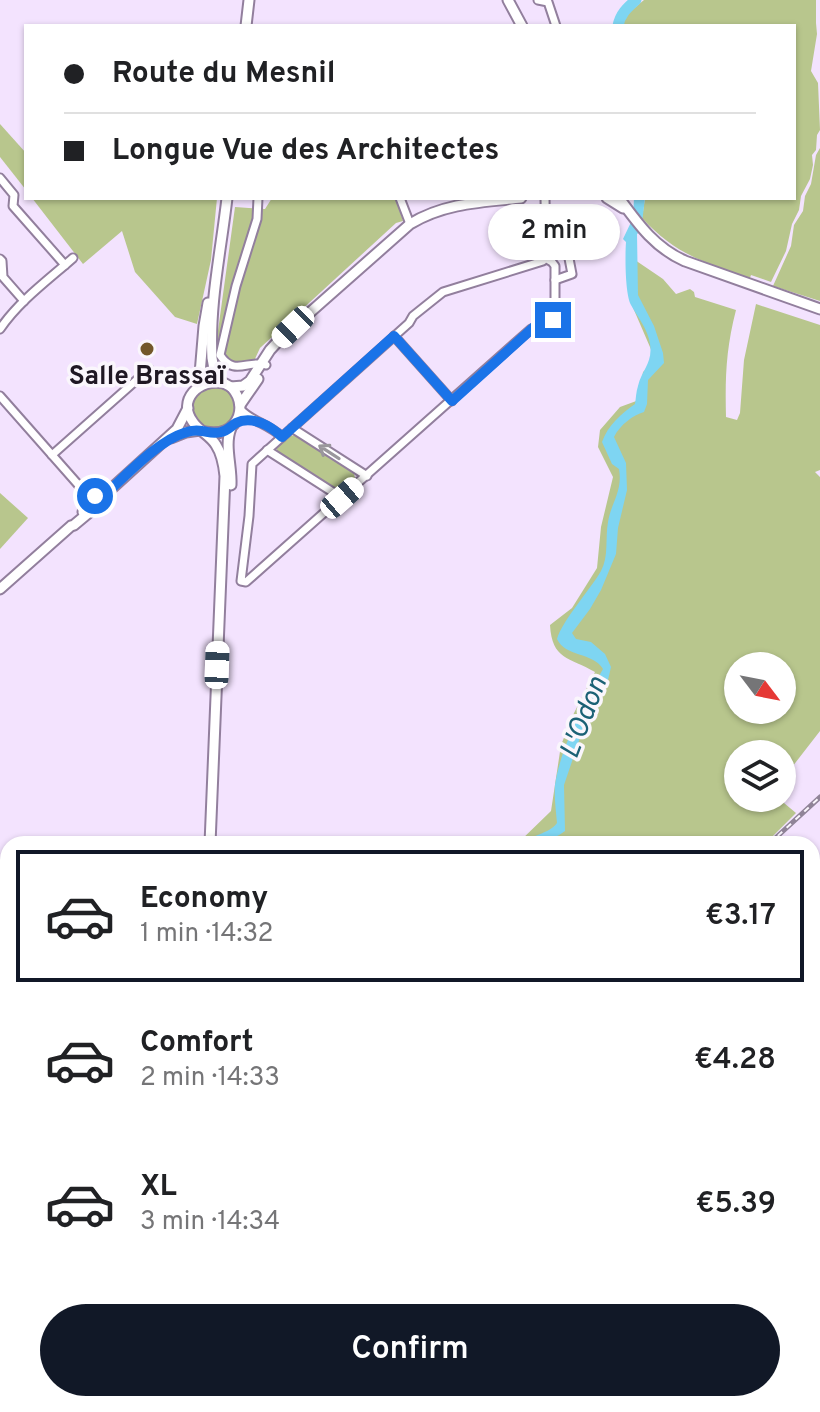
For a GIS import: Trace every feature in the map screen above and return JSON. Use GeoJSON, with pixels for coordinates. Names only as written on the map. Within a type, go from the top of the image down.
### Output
{"type":"FeatureCollection","features":[{"type":"Feature","properties":{"kind":"main road"},"geometry":{"type":"LineString","coordinates":[[246,24],[249,0]]}},
{"type":"Feature","properties":{"kind":"main road"},"geometry":{"type":"LineString","coordinates":[[508,0],[521,24]]}},
{"type":"Feature","properties":{"kind":"main road"},"geometry":{"type":"LineString","coordinates":[[227,200],[215,285],[212,358],[215,373],[237,395],[240,407]]}},
{"type":"Feature","properties":{"kind":"main road"},"geometry":{"type":"LineString","coordinates":[[223,547],[231,489],[228,440],[240,407],[276,344],[410,224],[456,205],[502,200]]}},
{"type":"Feature","properties":{"kind":"main road"},"geometry":{"type":"LineString","coordinates":[[610,200],[630,214]]}},
{"type":"Feature","properties":{"kind":"main road"},"geometry":{"type":"LineString","coordinates":[[620,200],[646,234],[681,260],[820,309]]}},
{"type":"Feature","properties":{"kind":"main road"},"geometry":{"type":"LineString","coordinates":[[152,453],[177,429],[190,398],[199,386],[206,314],[215,285]]}},
{"type":"Feature","properties":{"kind":"main road"},"geometry":{"type":"LineString","coordinates":[[199,386],[211,382],[243,386],[264,364]]}},
{"type":"Feature","properties":{"kind":"main road"},"geometry":{"type":"LineString","coordinates":[[188,408],[192,420],[217,446],[225,476],[210,836]]}},
{"type":"Feature","properties":{"kind":"main road"},"geometry":{"type":"LineString","coordinates":[[0,589],[74,525],[93,503],[172,437],[203,431],[219,433],[233,425]]}},
{"type":"Feature","properties":{"kind":"street"},"geometry":{"type":"LineString","coordinates":[[508,0],[518,0]]}},
{"type":"Feature","properties":{"kind":"street"},"geometry":{"type":"LineString","coordinates":[[538,0],[548,2],[555,24]]}},
{"type":"Feature","properties":{"kind":"street"},"geometry":{"type":"LineString","coordinates":[[0,178],[14,195],[13,206],[65,265]]}},
{"type":"Feature","properties":{"kind":"street"},"geometry":{"type":"LineString","coordinates":[[258,200],[257,219],[236,286],[220,355],[227,363],[239,367],[264,364]]}},
{"type":"Feature","properties":{"kind":"street"},"geometry":{"type":"LineString","coordinates":[[401,200],[410,224]]}},
{"type":"Feature","properties":{"kind":"street"},"geometry":{"type":"LineString","coordinates":[[545,200],[545,258],[540,263],[443,292],[252,464],[249,516],[240,578],[243,583],[531,329],[554,318],[554,263],[545,258]]}},
{"type":"Feature","properties":{"kind":"street"},"geometry":{"type":"LineString","coordinates":[[555,280],[572,274],[560,212]]}},
{"type":"Feature","properties":{"kind":"street"},"geometry":{"type":"LineString","coordinates":[[0,329],[24,301],[73,258]]}},
{"type":"Feature","properties":{"kind":"street"},"geometry":{"type":"LineString","coordinates":[[0,259],[3,277],[24,301]]}},
{"type":"Feature","properties":{"kind":"street"},"geometry":{"type":"LineString","coordinates":[[394,336],[452,401]]}},
{"type":"Feature","properties":{"kind":"street"},"geometry":{"type":"LineString","coordinates":[[52,455],[149,369]]}},
{"type":"Feature","properties":{"kind":"street"},"geometry":{"type":"LineString","coordinates":[[0,396],[93,503]]}},
{"type":"Feature","properties":{"kind":"street"},"geometry":{"type":"LineString","coordinates":[[240,407],[252,420],[282,437]]}},
{"type":"Feature","properties":{"kind":"street"},"geometry":{"type":"LineString","coordinates":[[233,425],[252,420]]}},
{"type":"Feature","properties":{"kind":"street"},"geometry":{"type":"LineString","coordinates":[[292,428],[367,476]]}},
{"type":"Feature","properties":{"kind":"street"},"geometry":{"type":"LineString","coordinates":[[267,450],[342,498]]}},
{"type":"Feature","properties":{"kind":"green space"},"geometry":{"type":"Polygon","coordinates":[[[644,0],[816,0],[817,34],[811,71],[818,83],[820,130],[812,155],[810,179],[801,196],[786,251],[771,282],[751,275],[750,278],[692,256],[667,241],[642,218],[645,200],[796,200],[796,24],[622,24],[626,15],[644,0]]]}},
{"type":"Feature","properties":{"kind":"green space"},"geometry":{"type":"Polygon","coordinates":[[[0,124],[24,151],[24,187],[0,157],[0,124]]]}},
{"type":"Feature","properties":{"kind":"green space"},"geometry":{"type":"Polygon","coordinates":[[[820,148],[820,301],[773,286],[791,246],[794,225],[803,211],[820,148]]]}},
{"type":"Feature","properties":{"kind":"green space"},"geometry":{"type":"Polygon","coordinates":[[[34,200],[217,200],[211,260],[197,324],[175,317],[135,272],[122,231],[83,264],[34,200]]]}},
{"type":"Feature","properties":{"kind":"green space"},"geometry":{"type":"Polygon","coordinates":[[[271,200],[397,200],[403,221],[396,223],[260,348],[254,361],[236,365],[217,357],[235,207],[265,209],[271,200]]]}},
{"type":"Feature","properties":{"kind":"green space"},"geometry":{"type":"Polygon","coordinates":[[[635,260],[663,279],[676,294],[690,289],[695,297],[736,310],[728,350],[726,417],[737,420],[740,413],[744,360],[756,304],[820,325],[820,470],[815,472],[820,477],[820,731],[796,762],[796,740],[724,740],[724,812],[796,813],[773,836],[525,836],[551,811],[561,745],[595,672],[558,651],[550,625],[572,608],[597,568],[601,527],[613,477],[598,447],[600,430],[620,407],[639,400],[643,372],[656,361],[631,303],[635,260]]]}},
{"type":"Feature","properties":{"kind":"green space"},"geometry":{"type":"Polygon","coordinates":[[[214,386],[229,393],[236,408],[229,423],[214,430],[199,423],[192,408],[199,393],[214,386]]]}},
{"type":"Feature","properties":{"kind":"green space"},"geometry":{"type":"Polygon","coordinates":[[[296,435],[354,474],[355,478],[342,490],[335,489],[277,452],[277,447],[296,435]]]}},
{"type":"Feature","properties":{"kind":"green space"},"geometry":{"type":"Polygon","coordinates":[[[0,493],[28,518],[0,549],[0,493]]]}},
{"type":"Feature","properties":{"kind":"water"},"geometry":{"type":"Polygon","coordinates":[[[634,200],[645,200],[641,231],[637,234],[638,295],[654,326],[664,363],[648,380],[644,412],[627,421],[614,437],[626,463],[627,490],[618,528],[616,554],[601,590],[572,633],[576,639],[591,642],[605,654],[611,667],[608,680],[586,720],[564,785],[565,831],[557,836],[535,836],[557,823],[555,785],[562,756],[581,710],[603,669],[593,660],[566,649],[557,639],[564,623],[603,565],[609,515],[620,477],[619,469],[612,464],[602,442],[616,420],[635,404],[651,351],[645,328],[629,300],[626,242],[623,239],[633,218],[634,200]]]}},
{"type":"Feature","properties":{"kind":"waterway","name":"L'Odon"},"geometry":{"type":"LineString","coordinates":[[619,24],[622,15],[636,0]]}},
{"type":"Feature","properties":{"kind":"railway"},"geometry":{"type":"LineString","coordinates":[[778,836],[820,797]]}},
{"type":"Feature","properties":{"kind":"place","name":"Salle Brassaï"},"geometry":{"type":"Point","coordinates":[147,349]}},
{"type":"Feature","properties":{"kind":"route"},"geometry":{"type":"LineString","coordinates":[[95,496],[100,499],[172,437],[186,432],[200,430],[219,433],[234,423],[252,420],[282,437],[394,336],[452,401],[534,327],[553,320]]}}]}
